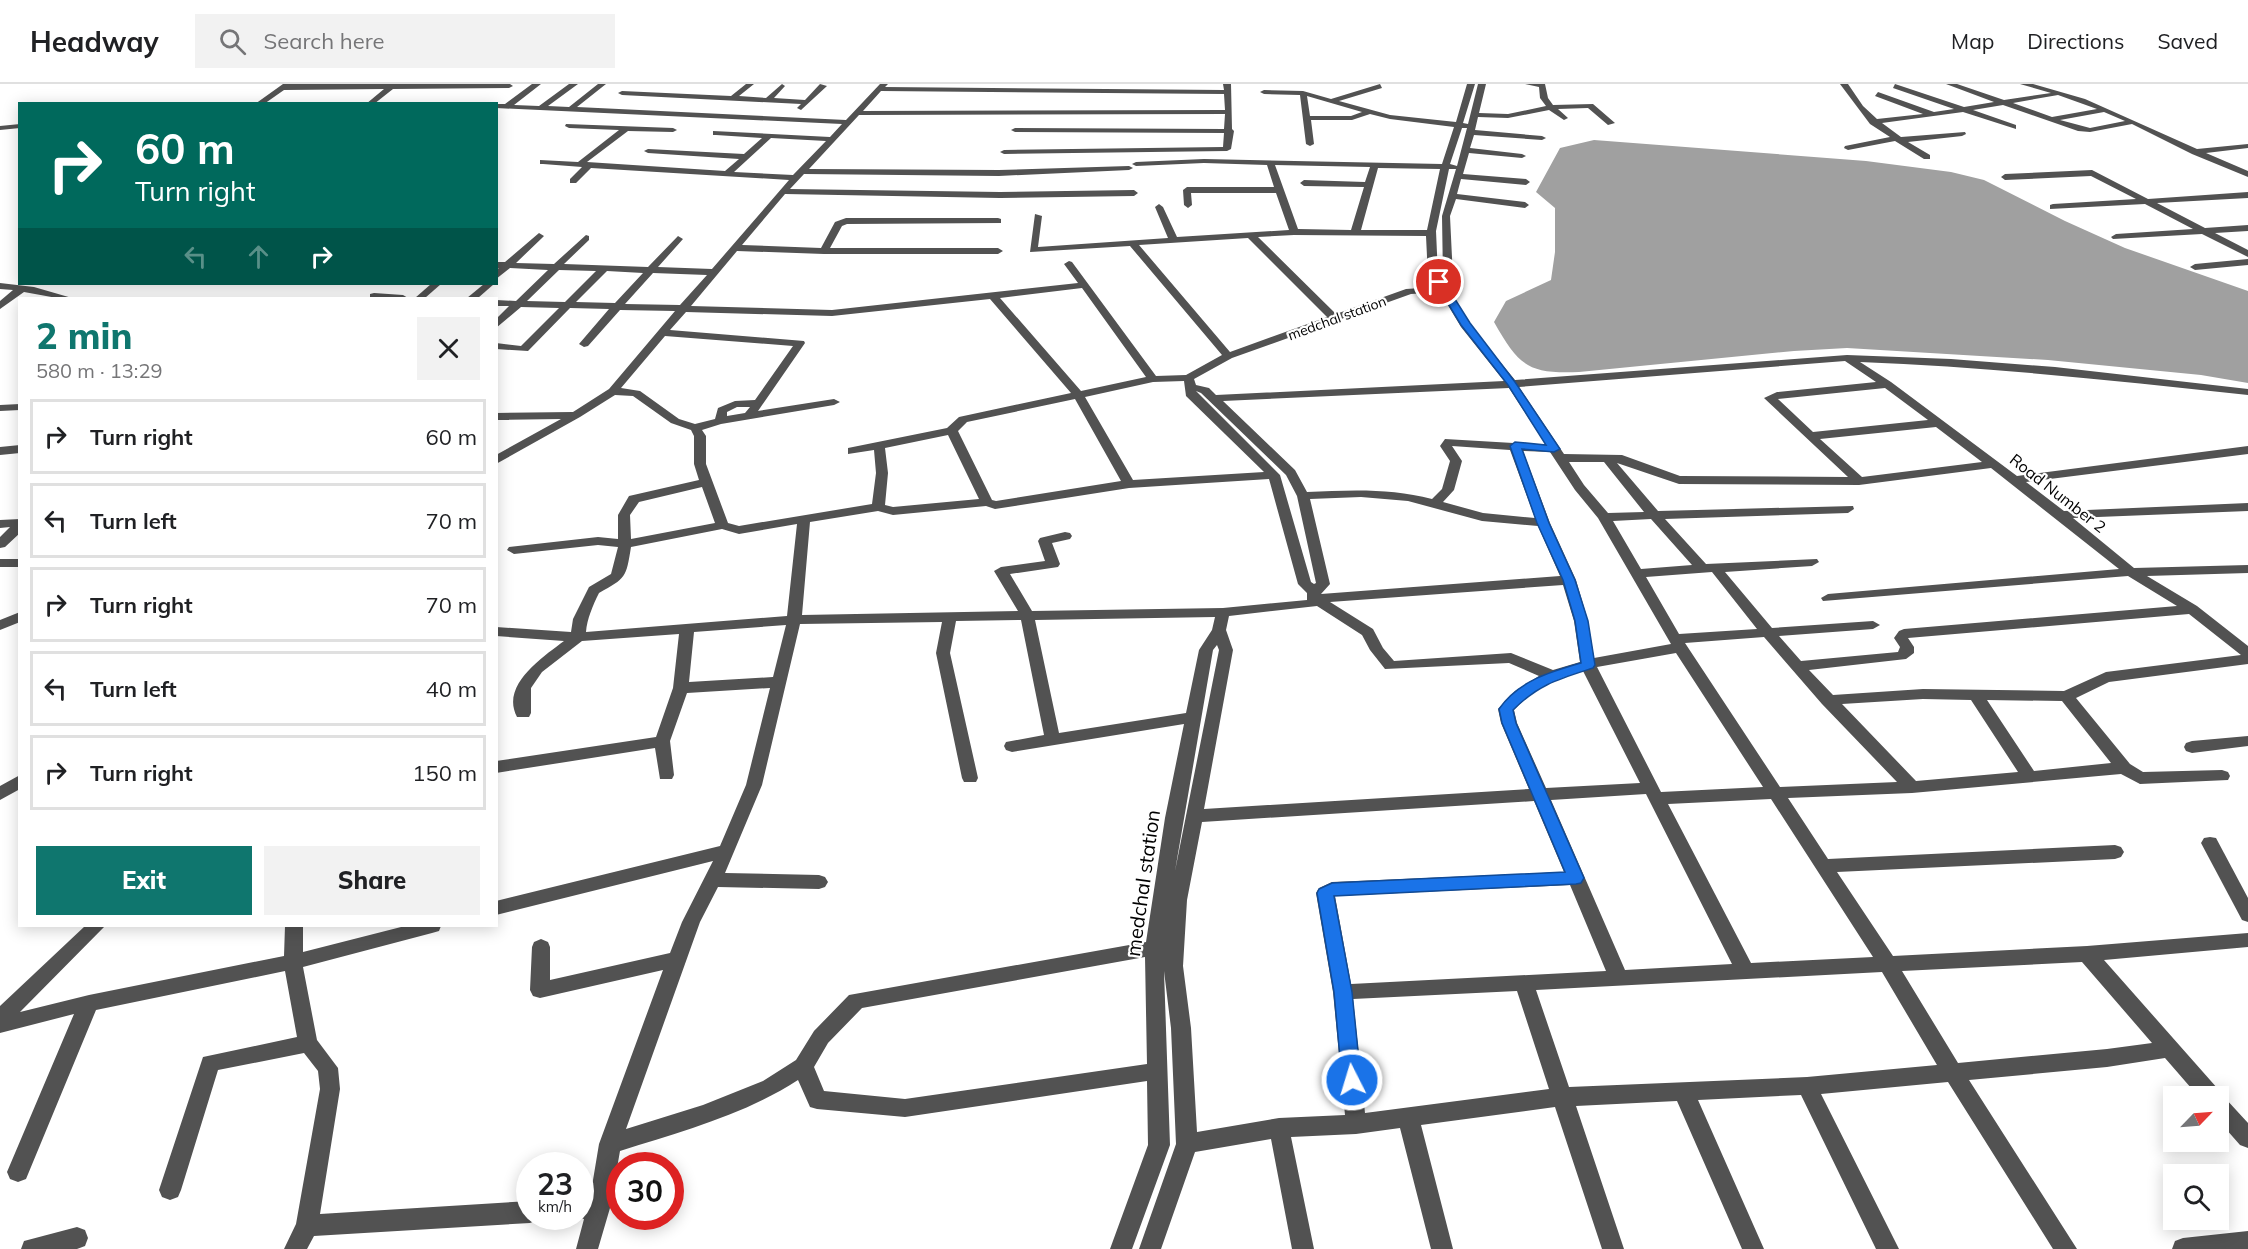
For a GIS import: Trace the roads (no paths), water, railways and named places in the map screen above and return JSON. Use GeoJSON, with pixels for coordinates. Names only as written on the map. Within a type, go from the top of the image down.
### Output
{"type":"FeatureCollection","features":[{"type":"Feature","properties":{"kind":"street"},"geometry":{"type":"LineString","coordinates":[[506,107],[537,84]]}},
{"type":"Feature","properties":{"kind":"street"},"geometry":{"type":"LineString","coordinates":[[541,108],[574,84]]}},
{"type":"Feature","properties":{"kind":"street"},"geometry":{"type":"LineString","coordinates":[[572,108],[602,84]]}},
{"type":"Feature","properties":{"kind":"street"},"geometry":{"type":"LineString","coordinates":[[615,98],[633,84]]}},
{"type":"Feature","properties":{"kind":"street"},"geometry":{"type":"LineString","coordinates":[[659,94],[672,84]]}},
{"type":"Feature","properties":{"kind":"street"},"geometry":{"type":"LineString","coordinates":[[733,98],[750,84]]}},
{"type":"Feature","properties":{"kind":"street"},"geometry":{"type":"LineString","coordinates":[[1023,87],[1051,84]]}},
{"type":"Feature","properties":{"kind":"street"},"geometry":{"type":"LineString","coordinates":[[1471,84],[1460,125],[1444,167],[1431,233],[1433,277],[1439,282],[1466,325],[1512,384],[1579,487],[1605,517],[1678,643],[1887,963],[1952,1071],[2066,1249]]}},
{"type":"Feature","properties":{"kind":"street"},"geometry":{"type":"LineString","coordinates":[[1439,282],[1448,278],[1446,216],[1466,150],[1482,84]]}},
{"type":"Feature","properties":{"kind":"street"},"geometry":{"type":"LineString","coordinates":[[1529,84],[1542,85],[1544,98],[1563,118]]}},
{"type":"Feature","properties":{"kind":"street"},"geometry":{"type":"LineString","coordinates":[[1844,84],[1873,122],[1927,157]]}},
{"type":"Feature","properties":{"kind":"street"},"geometry":{"type":"LineString","coordinates":[[1950,84],[2078,129],[2090,130],[2132,122]]}},
{"type":"Feature","properties":{"kind":"street"},"geometry":{"type":"LineString","coordinates":[[2024,84],[2058,93],[2103,110],[2248,174]]}},
{"type":"Feature","properties":{"kind":"street"},"geometry":{"type":"LineString","coordinates":[[372,102],[393,85]]}},
{"type":"Feature","properties":{"kind":"street"},"geometry":{"type":"LineString","coordinates":[[261,102],[285,86],[510,85]]}},
{"type":"Feature","properties":{"kind":"street"},"geometry":{"type":"LineString","coordinates":[[490,102],[510,85]]}},
{"type":"Feature","properties":{"kind":"street"},"geometry":{"type":"LineString","coordinates":[[768,100],[781,86]]}},
{"type":"Feature","properties":{"kind":"street"},"geometry":{"type":"LineString","coordinates":[[790,119],[823,86]]}},
{"type":"Feature","properties":{"kind":"street"},"geometry":{"type":"LineString","coordinates":[[1334,100],[1379,86]]}},
{"type":"Feature","properties":{"kind":"street"},"geometry":{"type":"LineString","coordinates":[[1896,86],[2013,127]]}},
{"type":"Feature","properties":{"kind":"street"},"geometry":{"type":"LineString","coordinates":[[498,459],[576,415],[613,391],[783,191],[881,87],[1228,88],[1230,131],[1227,149],[1010,141]]}},
{"type":"Feature","properties":{"kind":"street"},"geometry":{"type":"LineString","coordinates":[[1000,195],[999,173],[1019,112],[1023,87]]}},
{"type":"Feature","properties":{"kind":"street"},"geometry":{"type":"LineString","coordinates":[[703,96],[711,90]]}},
{"type":"Feature","properties":{"kind":"street"},"geometry":{"type":"LineString","coordinates":[[1264,92],[1303,93],[1390,117],[1542,138]]}},
{"type":"Feature","properties":{"kind":"street"},"geometry":{"type":"LineString","coordinates":[[622,93],[807,102]]}},
{"type":"Feature","properties":{"kind":"street"},"geometry":{"type":"LineString","coordinates":[[1303,93],[1310,144]]}},
{"type":"Feature","properties":{"kind":"street"},"geometry":{"type":"LineString","coordinates":[[1873,122],[1920,117],[2058,93]]}},
{"type":"Feature","properties":{"kind":"street"},"geometry":{"type":"LineString","coordinates":[[1878,94],[1932,115]]}},
{"type":"Feature","properties":{"kind":"street"},"geometry":{"type":"LineString","coordinates":[[1881,105],[1900,103]]}},
{"type":"Feature","properties":{"kind":"street"},"geometry":{"type":"LineString","coordinates":[[1859,105],[1870,105]]}},
{"type":"Feature","properties":{"kind":"street"},"geometry":{"type":"LineString","coordinates":[[498,106],[605,107],[849,122]]}},
{"type":"Feature","properties":{"kind":"street"},"geometry":{"type":"LineString","coordinates":[[1590,106],[1611,123]]}},
{"type":"Feature","properties":{"kind":"street"},"geometry":{"type":"LineString","coordinates":[[1474,115],[1508,116],[1551,107],[1600,106]]}},
{"type":"Feature","properties":{"kind":"street"},"geometry":{"type":"LineString","coordinates":[[2051,120],[2103,110]]}},
{"type":"Feature","properties":{"kind":"street"},"geometry":{"type":"LineString","coordinates":[[1307,118],[1355,121],[1370,111]]}},
{"type":"Feature","properties":{"kind":"street"},"geometry":{"type":"LineString","coordinates":[[857,112],[1019,112],[1175,116],[1229,112]]}},
{"type":"Feature","properties":{"kind":"street"},"geometry":{"type":"LineString","coordinates":[[664,137],[693,114]]}},
{"type":"Feature","properties":{"kind":"street"},"geometry":{"type":"LineString","coordinates":[[709,140],[736,116]]}},
{"type":"Feature","properties":{"kind":"street"},"geometry":{"type":"LineString","coordinates":[[1848,148],[1898,139],[1962,134],[1920,117]]}},
{"type":"Feature","properties":{"kind":"street"},"geometry":{"type":"LineString","coordinates":[[0,128],[18,126]]}},
{"type":"Feature","properties":{"kind":"street"},"geometry":{"type":"LineString","coordinates":[[569,126],[673,130]]}},
{"type":"Feature","properties":{"kind":"street"},"geometry":{"type":"LineString","coordinates":[[579,164],[627,128]]}},
{"type":"Feature","properties":{"kind":"street"},"geometry":{"type":"LineString","coordinates":[[1010,141],[1230,131]]}},
{"type":"Feature","properties":{"kind":"street"},"geometry":{"type":"LineString","coordinates":[[716,133],[831,139]]}},
{"type":"Feature","properties":{"kind":"street"},"geometry":{"type":"LineString","coordinates":[[727,174],[769,136]]}},
{"type":"Feature","properties":{"kind":"street"},"geometry":{"type":"LineString","coordinates":[[626,170],[656,144]]}},
{"type":"Feature","properties":{"kind":"street"},"geometry":{"type":"LineString","coordinates":[[2195,152],[2248,146]]}},
{"type":"Feature","properties":{"kind":"street"},"geometry":{"type":"LineString","coordinates":[[695,154],[702,147]]}},
{"type":"Feature","properties":{"kind":"street"},"geometry":{"type":"LineString","coordinates":[[1466,150],[1522,156]]}},
{"type":"Feature","properties":{"kind":"street"},"geometry":{"type":"LineString","coordinates":[[648,151],[746,157]]}},
{"type":"Feature","properties":{"kind":"street"},"geometry":{"type":"LineString","coordinates":[[543,162],[626,170],[727,174],[999,173],[1134,193]]}},
{"type":"Feature","properties":{"kind":"street"},"geometry":{"type":"LineString","coordinates":[[1185,176],[1270,162],[1444,167],[1526,182]]}},
{"type":"Feature","properties":{"kind":"street"},"geometry":{"type":"LineString","coordinates":[[1270,162],[1294,232]]}},
{"type":"Feature","properties":{"kind":"street"},"geometry":{"type":"LineString","coordinates":[[1355,233],[1374,164]]}},
{"type":"Feature","properties":{"kind":"street"},"geometry":{"type":"LineString","coordinates":[[573,181],[589,165]]}},
{"type":"Feature","properties":{"kind":"street"},"geometry":{"type":"LineString","coordinates":[[783,191],[1000,195],[1068,183],[1132,166],[1280,190]]}},
{"type":"Feature","properties":{"kind":"street"},"geometry":{"type":"LineString","coordinates":[[2005,177],[2092,173],[2248,254]]}},
{"type":"Feature","properties":{"kind":"street"},"geometry":{"type":"LineString","coordinates":[[1185,176],[1188,204]]}},
{"type":"Feature","properties":{"kind":"street"},"geometry":{"type":"LineString","coordinates":[[1304,183],[1368,185]]}},
{"type":"Feature","properties":{"kind":"street"},"geometry":{"type":"LineString","coordinates":[[2053,207],[2248,195]]}},
{"type":"Feature","properties":{"kind":"street"},"geometry":{"type":"LineString","coordinates":[[1452,196],[1525,205]]}},
{"type":"Feature","properties":{"kind":"street"},"geometry":{"type":"LineString","coordinates":[[1159,207],[1173,239]]}},
{"type":"Feature","properties":{"kind":"street"},"geometry":{"type":"LineString","coordinates":[[1038,216],[1033,250],[1294,232],[1431,233]]}},
{"type":"Feature","properties":{"kind":"street"},"geometry":{"type":"LineString","coordinates":[[824,251],[838,224],[846,221],[998,221]]}},
{"type":"Feature","properties":{"kind":"street"},"geometry":{"type":"LineString","coordinates":[[2116,237],[2248,228]]}},
{"type":"Feature","properties":{"kind":"street"},"geometry":{"type":"LineString","coordinates":[[1249,234],[1335,319]]}},
{"type":"Feature","properties":{"kind":"street"},"geometry":{"type":"LineString","coordinates":[[498,274],[539,236]]}},
{"type":"Feature","properties":{"kind":"street"},"geometry":{"type":"LineString","coordinates":[[498,323],[586,238]]}},
{"type":"Feature","properties":{"kind":"street"},"geometry":{"type":"LineString","coordinates":[[584,344],[678,239]]}},
{"type":"Feature","properties":{"kind":"street"},"geometry":{"type":"LineString","coordinates":[[1132,243],[1228,356]]}},
{"type":"Feature","properties":{"kind":"street"},"geometry":{"type":"LineString","coordinates":[[734,248],[824,251],[998,251]]}},
{"type":"Feature","properties":{"kind":"street"},"geometry":{"type":"LineString","coordinates":[[2195,267],[2248,262]]}},
{"type":"Feature","properties":{"kind":"street"},"geometry":{"type":"LineString","coordinates":[[1069,264],[1082,285],[1153,379]]}},
{"type":"Feature","properties":{"kind":"street"},"geometry":{"type":"LineString","coordinates":[[498,265],[714,272]]}},
{"type":"Feature","properties":{"kind":"street"},"geometry":{"type":"LineString","coordinates":[[498,346],[524,349],[605,268]]}},
{"type":"Feature","properties":{"kind":"street","name":"medchal station"},"geometry":{"type":"LineString","coordinates":[[1190,382],[1212,367],[1216,361],[1228,356],[1410,291],[1423,291],[1439,282]]}},
{"type":"Feature","properties":{"kind":"street"},"geometry":{"type":"LineString","coordinates":[[421,297],[435,285]]}},
{"type":"Feature","properties":{"kind":"street"},"geometry":{"type":"LineString","coordinates":[[473,297],[488,285]]}},
{"type":"Feature","properties":{"kind":"street"},"geometry":{"type":"LineString","coordinates":[[498,303],[832,314],[1082,285]]}},
{"type":"Feature","properties":{"kind":"street"},"geometry":{"type":"LineString","coordinates":[[0,286],[22,288],[62,297]]}},
{"type":"Feature","properties":{"kind":"street"},"geometry":{"type":"LineString","coordinates":[[0,306],[22,288]]}},
{"type":"Feature","properties":{"kind":"street"},"geometry":{"type":"LineString","coordinates":[[1212,367],[1224,366],[1420,297],[1423,291]]}},
{"type":"Feature","properties":{"kind":"street"},"geometry":{"type":"LineString","coordinates":[[374,296],[388,297]]}},
{"type":"Feature","properties":{"kind":"street"},"geometry":{"type":"LineString","coordinates":[[993,296],[1078,394],[1129,484]]}},
{"type":"Feature","properties":{"kind":"street"},"geometry":{"type":"LineString","coordinates":[[663,333],[800,343],[749,416]]}},
{"type":"Feature","properties":{"kind":"street"},"geometry":{"type":"LineString","coordinates":[[1215,399],[1512,384],[1847,358],[1951,362],[2055,370],[2248,393]]}},
{"type":"Feature","properties":{"kind":"street","name":"Road Number 2"},"geometry":{"type":"LineString","coordinates":[[1847,358],[1887,384],[1994,464],[2131,572],[2192,609],[2248,653]]}},
{"type":"Feature","properties":{"kind":"street"},"geometry":{"type":"LineString","coordinates":[[498,631],[578,637],[794,620],[1027,615],[1221,621],[1311,604],[1314,595],[1323,584],[1303,496],[1291,473],[1215,399],[1205,390],[1190,382],[1153,379],[1078,394],[963,419],[954,426],[952,431]]}},
{"type":"Feature","properties":{"kind":"street"},"geometry":{"type":"LineString","coordinates":[[1190,382],[1191,394],[1274,475],[1305,584],[1314,595],[1368,632],[1377,650],[1390,666],[1511,658],[1554,676]]}},
{"type":"Feature","properties":{"kind":"street"},"geometry":{"type":"LineString","coordinates":[[1859,481],[1770,398],[1777,395],[1887,384]]}},
{"type":"Feature","properties":{"kind":"street"},"geometry":{"type":"LineString","coordinates":[[613,391],[636,393],[675,421],[695,428],[720,421],[834,402]]}},
{"type":"Feature","properties":{"kind":"street"},"geometry":{"type":"LineString","coordinates":[[720,421],[722,410],[729,405],[760,403]]}},
{"type":"Feature","properties":{"kind":"street"},"geometry":{"type":"LineString","coordinates":[[0,408],[18,407]]}},
{"type":"Feature","properties":{"kind":"street"},"geometry":{"type":"LineString","coordinates":[[498,417],[576,415]]}},
{"type":"Feature","properties":{"kind":"street"},"geometry":{"type":"LineString","coordinates":[[1810,436],[1938,423]]}},
{"type":"Feature","properties":{"kind":"street"},"geometry":{"type":"LineString","coordinates":[[695,428],[700,436],[700,464],[722,525]]}},
{"type":"Feature","properties":{"kind":"street"},"geometry":{"type":"LineString","coordinates":[[852,451],[952,431]]}},
{"type":"Feature","properties":{"kind":"street"},"geometry":{"type":"LineString","coordinates":[[952,431],[987,502]]}},
{"type":"Feature","properties":{"kind":"street"},"geometry":{"type":"LineString","coordinates":[[1436,503],[1448,490],[1456,461],[1446,443],[1515,446],[1557,453],[1622,459],[1646,470],[1679,480],[1859,481],[1994,464]]}},
{"type":"Feature","properties":{"kind":"street"},"geometry":{"type":"LineString","coordinates":[[878,507],[882,473],[879,445]]}},
{"type":"Feature","properties":{"kind":"street"},"geometry":{"type":"LineString","coordinates":[[1515,446],[1543,523],[1569,580],[1581,621],[1588,665],[1744,971]]}},
{"type":"Feature","properties":{"kind":"street"},"geometry":{"type":"LineString","coordinates":[[0,451],[18,449]]}},
{"type":"Feature","properties":{"kind":"street"},"geometry":{"type":"LineString","coordinates":[[2015,480],[2248,450]]}},
{"type":"Feature","properties":{"kind":"street"},"geometry":{"type":"LineString","coordinates":[[498,452],[510,452]]}},
{"type":"Feature","properties":{"kind":"street"},"geometry":{"type":"LineString","coordinates":[[1608,459],[1654,514],[1710,569],[1827,700],[1912,787]]}},
{"type":"Feature","properties":{"kind":"street"},"geometry":{"type":"LineString","coordinates":[[514,550],[598,541],[625,544],[722,525],[740,530],[878,507],[893,511],[987,502],[995,505],[1129,484],[1274,475]]}},
{"type":"Feature","properties":{"kind":"street"},"geometry":{"type":"LineString","coordinates":[[523,713],[523,688],[537,669],[578,637],[580,619],[594,590],[617,577],[621,569],[625,544],[624,515],[634,499],[706,482]]}},
{"type":"Feature","properties":{"kind":"street"},"geometry":{"type":"LineString","coordinates":[[1303,496],[1361,493],[1409,497],[1482,517],[1543,523]]}},
{"type":"Feature","properties":{"kind":"street"},"geometry":{"type":"LineString","coordinates":[[2061,515],[2248,507]]}},
{"type":"Feature","properties":{"kind":"street"},"geometry":{"type":"LineString","coordinates":[[1605,517],[1848,509]]}},
{"type":"Feature","properties":{"kind":"street"},"geometry":{"type":"LineString","coordinates":[[594,1195],[610,1144],[677,959],[692,922],[727,851],[754,785],[794,620],[804,518]]}},
{"type":"Feature","properties":{"kind":"street"},"geometry":{"type":"LineString","coordinates":[[0,524],[18,524]]}},
{"type":"Feature","properties":{"kind":"street"},"geometry":{"type":"LineString","coordinates":[[0,544],[18,526]]}},
{"type":"Feature","properties":{"kind":"street"},"geometry":{"type":"LineString","coordinates":[[1052,738],[1027,615],[1001,571],[1053,564],[1045,541],[1065,536]]}},
{"type":"Feature","properties":{"kind":"street"},"geometry":{"type":"LineString","coordinates":[[1636,573],[1812,562]]}},
{"type":"Feature","properties":{"kind":"street"},"geometry":{"type":"LineString","coordinates":[[0,564],[18,563]]}},
{"type":"Feature","properties":{"kind":"street"},"geometry":{"type":"LineString","coordinates":[[1828,598],[2131,572],[2248,569]]}},
{"type":"Feature","properties":{"kind":"street"},"geometry":{"type":"LineString","coordinates":[[1314,595],[1569,580]]}},
{"type":"Feature","properties":{"kind":"street"},"geometry":{"type":"LineString","coordinates":[[1796,666],[1901,656],[1907,653],[1907,647],[1900,638],[1904,634],[2192,609]]}},
{"type":"Feature","properties":{"kind":"street"},"geometry":{"type":"LineString","coordinates":[[1,625],[18,617]]}},
{"type":"Feature","properties":{"kind":"street"},"geometry":{"type":"LineString","coordinates":[[950,617],[943,652],[970,778]]}},
{"type":"Feature","properties":{"kind":"street"},"geometry":{"type":"LineString","coordinates":[[1150,1249],[1187,1144],[1181,1028],[1173,966],[1178,900],[1226,650],[1221,621]]}},
{"type":"Feature","properties":{"kind":"street","name":"medchal station"},"geometry":{"type":"LineString","coordinates":[[1120,1249],[1159,1145],[1154,948],[1174,818],[1206,650],[1221,621]]}},
{"type":"Feature","properties":{"kind":"street"},"geometry":{"type":"LineString","coordinates":[[1619,978],[1509,723],[1506,709],[1526,689],[1554,676],[1588,665],[1678,643],[1765,631],[1873,624]]}},
{"type":"Feature","properties":{"kind":"street"},"geometry":{"type":"LineString","coordinates":[[666,775],[662,741],[681,688],[687,628]]}},
{"type":"Feature","properties":{"kind":"street"},"geometry":{"type":"LineString","coordinates":[[1827,700],[1923,694],[2066,696],[2106,677],[2248,659]]}},
{"type":"Feature","properties":{"kind":"street"},"geometry":{"type":"LineString","coordinates":[[681,688],[779,682]]}},
{"type":"Feature","properties":{"kind":"street"},"geometry":{"type":"LineString","coordinates":[[1975,694],[2030,777]]}},
{"type":"Feature","properties":{"kind":"street"},"geometry":{"type":"LineString","coordinates":[[2066,696],[2124,768],[2140,778],[2222,776]]}},
{"type":"Feature","properties":{"kind":"street"},"geometry":{"type":"LineString","coordinates":[[1012,746],[1194,717]]}},
{"type":"Feature","properties":{"kind":"street"},"geometry":{"type":"LineString","coordinates":[[498,767],[662,741]]}},
{"type":"Feature","properties":{"kind":"street"},"geometry":{"type":"LineString","coordinates":[[2192,747],[2248,741]]}},
{"type":"Feature","properties":{"kind":"street"},"geometry":{"type":"LineString","coordinates":[[1195,816],[1539,794],[1912,787],[2124,768]]}},
{"type":"Feature","properties":{"kind":"street"},"geometry":{"type":"LineString","coordinates":[[0,794],[18,782]]}},
{"type":"Feature","properties":{"kind":"street"},"geometry":{"type":"LineString","coordinates":[[2210,843],[2248,915]]}},
{"type":"Feature","properties":{"kind":"street"},"geometry":{"type":"LineString","coordinates":[[498,908],[727,851]]}},
{"type":"Feature","properties":{"kind":"street"},"geometry":{"type":"LineString","coordinates":[[1823,866],[2115,852]]}},
{"type":"Feature","properties":{"kind":"street"},"geometry":{"type":"LineString","coordinates":[[1356,1124],[1343,992],[1325,893],[1332,889],[1576,878]]}},
{"type":"Feature","properties":{"kind":"street"},"geometry":{"type":"LineString","coordinates":[[713,880],[819,882]]}},
{"type":"Feature","properties":{"kind":"street"},"geometry":{"type":"LineString","coordinates":[[0,1018],[95,927]]}},
{"type":"Feature","properties":{"kind":"street"},"geometry":{"type":"LineString","coordinates":[[294,927],[293,963],[308,1043],[328,1068],[330,1089],[307,1226],[294,1249]]}},
{"type":"Feature","properties":{"kind":"street"},"geometry":{"type":"LineString","coordinates":[[0,1024],[88,1003],[293,963],[428,927]]}},
{"type":"Feature","properties":{"kind":"street"},"geometry":{"type":"LineString","coordinates":[[1343,992],[1525,985],[1887,963],[2087,954],[2248,940]]}},
{"type":"Feature","properties":{"kind":"street"},"geometry":{"type":"LineString","coordinates":[[610,1144],[706,1114],[770,1087],[803,1066],[821,1037],[856,1001],[1175,944]]}},
{"type":"Feature","properties":{"kind":"street"},"geometry":{"type":"LineString","coordinates":[[541,947],[540,990],[677,959]]}},
{"type":"Feature","properties":{"kind":"street"},"geometry":{"type":"LineString","coordinates":[[2087,954],[2202,1086]]}},
{"type":"Feature","properties":{"kind":"street"},"geometry":{"type":"LineString","coordinates":[[1525,985],[1613,1249]]}},
{"type":"Feature","properties":{"kind":"street"},"geometry":{"type":"LineString","coordinates":[[18,1172],[88,1003]]}},
{"type":"Feature","properties":{"kind":"street"},"geometry":{"type":"LineString","coordinates":[[170,1190],[210,1063],[308,1043]]}},
{"type":"Feature","properties":{"kind":"street"},"geometry":{"type":"LineString","coordinates":[[1187,1144],[1279,1128],[1356,1124],[1561,1097],[1807,1086],[2107,1058],[2168,1049]]}},
{"type":"Feature","properties":{"kind":"street"},"geometry":{"type":"LineString","coordinates":[[803,1066],[817,1100],[905,1108],[1157,1071]]}},
{"type":"Feature","properties":{"kind":"street"},"geometry":{"type":"LineString","coordinates":[[1807,1086],[1888,1249]]}},
{"type":"Feature","properties":{"kind":"street"},"geometry":{"type":"LineString","coordinates":[[1683,1090],[1753,1249]]}},
{"type":"Feature","properties":{"kind":"street"},"geometry":{"type":"LineString","coordinates":[[1408,1117],[1442,1249]]}},
{"type":"Feature","properties":{"kind":"street"},"geometry":{"type":"LineString","coordinates":[[2229,1117],[2248,1137]]}},
{"type":"Feature","properties":{"kind":"street"},"geometry":{"type":"LineString","coordinates":[[1279,1128],[1303,1249]]}},
{"type":"Feature","properties":{"kind":"street"},"geometry":{"type":"LineString","coordinates":[[307,1226],[516,1213]]}},
{"type":"Feature","properties":{"kind":"street"},"geometry":{"type":"LineString","coordinates":[[587,1249],[588,1230]]}},
{"type":"Feature","properties":{"kind":"street"},"geometry":{"type":"LineString","coordinates":[[32,1249],[77,1238]]}},
{"type":"Feature","properties":{"kind":"street"},"geometry":{"type":"LineString","coordinates":[[2183,1249],[2248,1242]]}}]}
